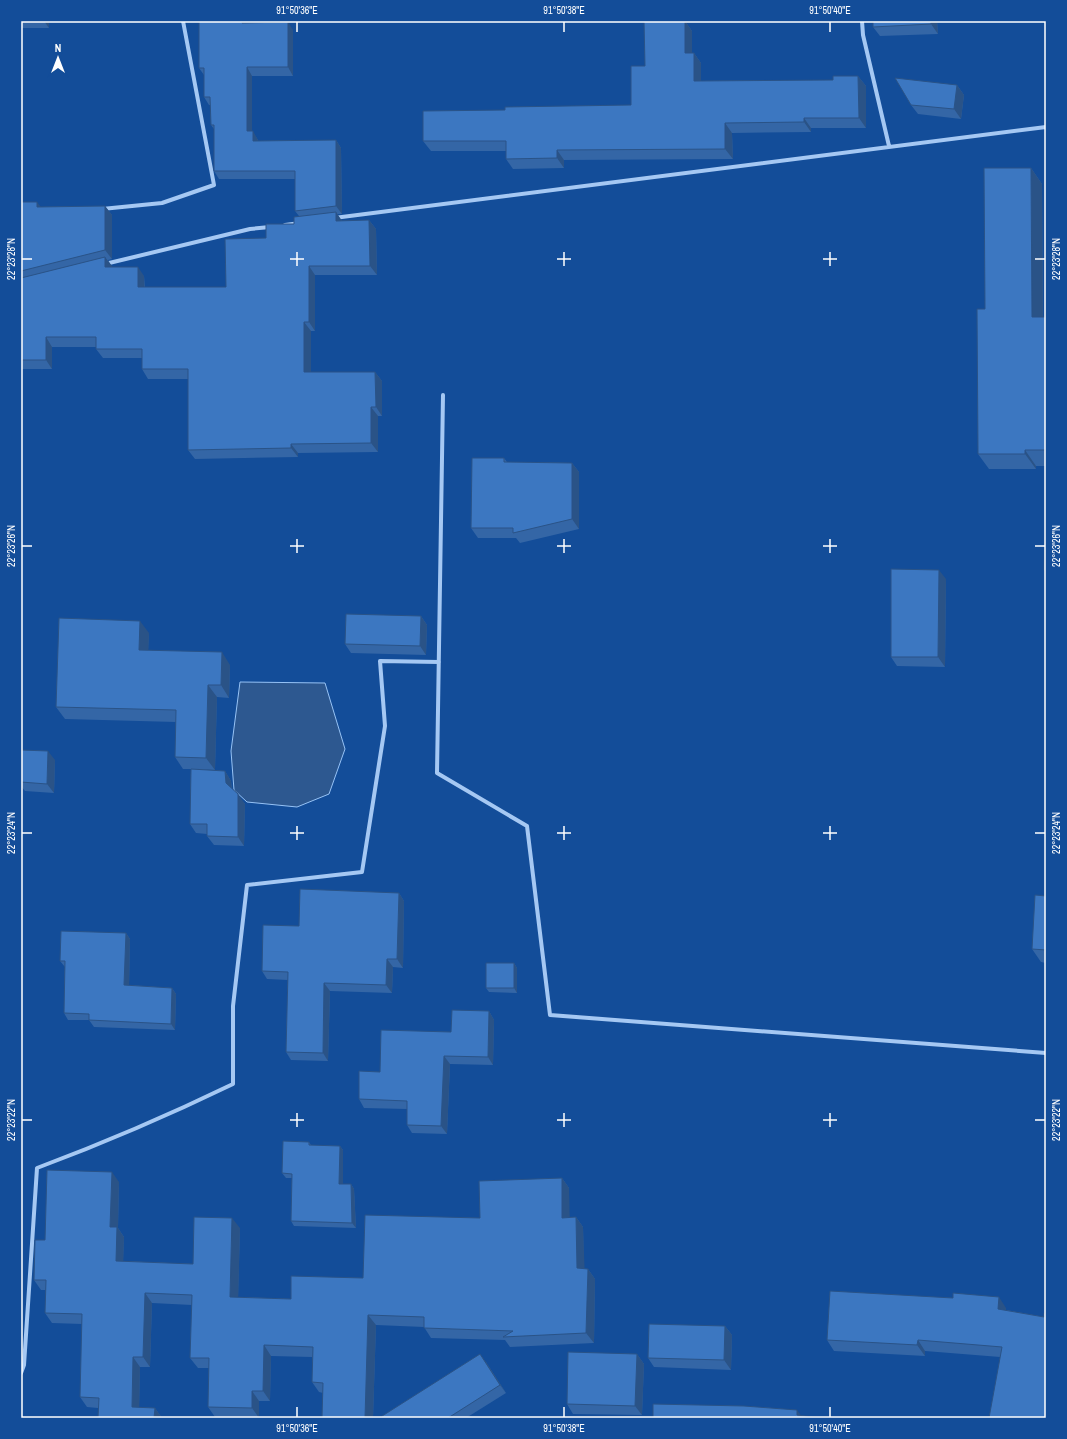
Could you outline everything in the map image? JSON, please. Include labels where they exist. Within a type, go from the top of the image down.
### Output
[{"type":"street","points":[[93,210],[162,203],[214,185],[183,21]]},
{"type":"street","points":[[862,21],[863,35],[889,146]]},
{"type":"street","points":[[329,219],[1046,126]]},
{"type":"street","points":[[282,225],[305,222]]},
{"type":"street","points":[[97,266],[250,229],[274,226]]},
{"type":"street","points":[[443,395],[437,773],[527,826],[550,1015],[1046,1053]]},
{"type":"street","points":[[21,1373],[24,1365],[37,1168],[102,1144],[174,1113],[233,1084],[233,1006],[247,884],[362,872],[385,726],[380,662],[439,662]]},
{"type":"water","points":[[240,682],[325,683],[345,749],[329,794],[297,807],[247,802],[234,790],[231,751]]},
{"type":"building","points":[[199,21],[242,21],[242,23],[288,22],[288,67],[247,67],[247,131],[253,131],[253,141],[336,140],[336,206],[295,211],[295,171],[214,171],[214,125],[211,125],[210,97],[204,97],[204,68],[199,68]]},
{"type":"building","points":[[644,21],[685,21],[685,53],[694,53],[694,81],[833,80],[833,76],[858,76],[859,118],[804,118],[804,122],[725,123],[725,149],[557,150],[557,158],[506,159],[506,141],[423,141],[423,111],[505,110],[505,107],[631,105],[631,66],[645,66]]},
{"type":"building","points":[[873,21],[931,21],[931,24],[873,27]]},
{"type":"building","points":[[895,78],[957,85],[954,109],[911,105]]},
{"type":"building","points":[[984,168],[1031,168],[1032,317],[1046,317],[1046,450],[1025,450],[1025,454],[978,454],[977,309],[985,309]]},
{"type":"building","points":[[21,202],[37,202],[37,207],[105,206],[105,250],[21,271]]},
{"type":"building","points":[[336,212],[336,221],[369,220],[370,266],[309,266],[309,322],[304,322],[304,372],[375,372],[376,407],[371,407],[371,443],[291,444],[291,448],[188,450],[188,369],[142,369],[142,349],[96,349],[96,337],[46,337],[46,360],[21,360],[21,278],[105,257],[105,267],[138,267],[138,287],[226,287],[225,239],[266,238],[266,224],[294,224],[294,217]]},
{"type":"building","points":[[472,458],[504,458],[504,462],[572,463],[572,519],[513,533],[513,528],[471,528]]},
{"type":"building","points":[[1046,537],[1046,571],[1044,570]]},
{"type":"building","points":[[891,569],[939,570],[938,657],[891,657]]},
{"type":"building","points":[[346,614],[421,616],[420,646],[345,644]]},
{"type":"building","points":[[59,618],[140,621],[139,650],[222,652],[221,685],[208,685],[206,758],[175,757],[176,710],[56,707]]},
{"type":"building","points":[[21,750],[48,751],[47,784],[21,782]]},
{"type":"building","points":[[191,769],[225,771],[226,783],[238,794],[238,837],[207,836],[207,824],[190,824]]},
{"type":"building","points":[[300,889],[399,893],[397,959],[387,959],[386,985],[324,983],[323,1053],[286,1052],[288,972],[262,971],[263,925],[299,926]]},
{"type":"building","points":[[1035,895],[1046,896],[1046,950],[1032,949]]},
{"type":"building","points":[[61,931],[126,933],[124,985],[172,988],[171,1024],[89,1020],[89,1014],[64,1013],[65,961],[60,961]]},
{"type":"building","points":[[486,963],[514,963],[514,988],[486,988]]},
{"type":"building","points":[[452,1010],[489,1011],[488,1057],[444,1056],[441,1126],[407,1125],[407,1101],[359,1099],[359,1071],[380,1072],[381,1030],[451,1032]]},
{"type":"building","points":[[283,1141],[309,1142],[309,1145],[340,1146],[339,1184],[351,1184],[352,1223],[291,1221],[292,1174],[282,1173]]},
{"type":"building","points":[[47,1170],[112,1172],[110,1227],[117,1227],[116,1261],[193,1264],[194,1217],[232,1218],[230,1297],[291,1299],[291,1276],[363,1278],[365,1215],[480,1218],[479,1181],[562,1178],[562,1218],[576,1217],[577,1268],[588,1269],[586,1333],[503,1337],[513,1331],[424,1328],[424,1317],[368,1315],[365,1418],[322,1418],[323,1383],[312,1382],[313,1347],[264,1345],[263,1391],[252,1391],[252,1408],[208,1407],[209,1358],[190,1358],[192,1295],[145,1293],[143,1357],[133,1357],[132,1407],[155,1408],[154,1418],[98,1418],[99,1398],[80,1397],[82,1314],[45,1313],[46,1280],[34,1280],[35,1240],[45,1240]]},
{"type":"building","points":[[830,1291],[953,1298],[953,1293],[999,1297],[998,1309],[1044,1317],[1044,1313],[1046,1314],[1046,1418],[989,1418],[1002,1347],[918,1340],[917,1345],[827,1340]]},
{"type":"building","points":[[649,1324],[725,1326],[724,1360],[648,1358]]},
{"type":"building","points":[[568,1352],[637,1354],[635,1406],[567,1404]]},
{"type":"building","points":[[480,1354],[500,1385],[448,1418],[379,1418]]},
{"type":"building","points":[[653,1404],[744,1406],[797,1410],[797,1415],[821,1418],[653,1418]]}]
